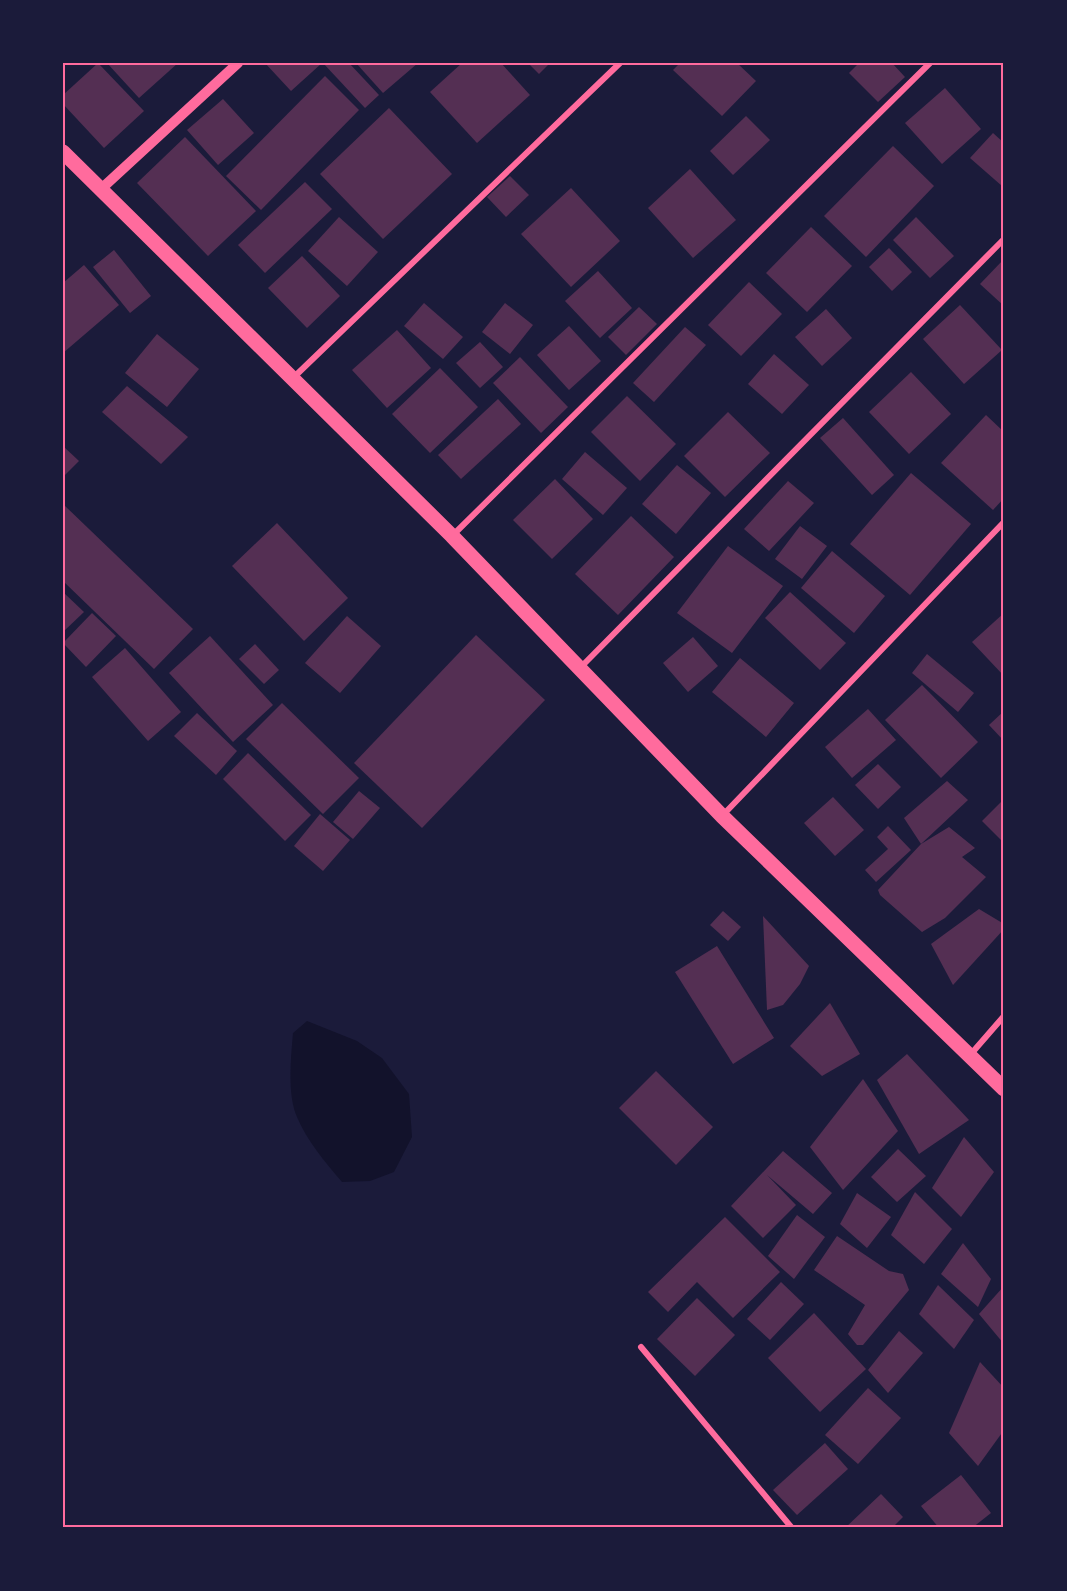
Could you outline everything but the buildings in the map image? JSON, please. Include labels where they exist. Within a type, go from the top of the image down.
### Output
[{"type":"main road","points":[[63,152],[452,536],[722,816],[1004,1089]]},
{"type":"street","points":[[100,190],[238,63]]},
{"type":"street","points":[[292,378],[620,63]]},
{"type":"street","points":[[452,536],[930,63]]},
{"type":"street","points":[[580,668],[1004,239]]},
{"type":"street","points":[[722,816],[1004,522]]},
{"type":"street","points":[[970,1056],[1004,1016]]},
{"type":"street","points":[[641,1347],[792,1528]]},
{"type":"shaded area","points":[[307,1021],[357,1041],[382,1058],[409,1094],[412,1137],[394,1172],[370,1181],[342,1182],[306,1134],[294,1108],[290,1075],[293,1033]]}]
